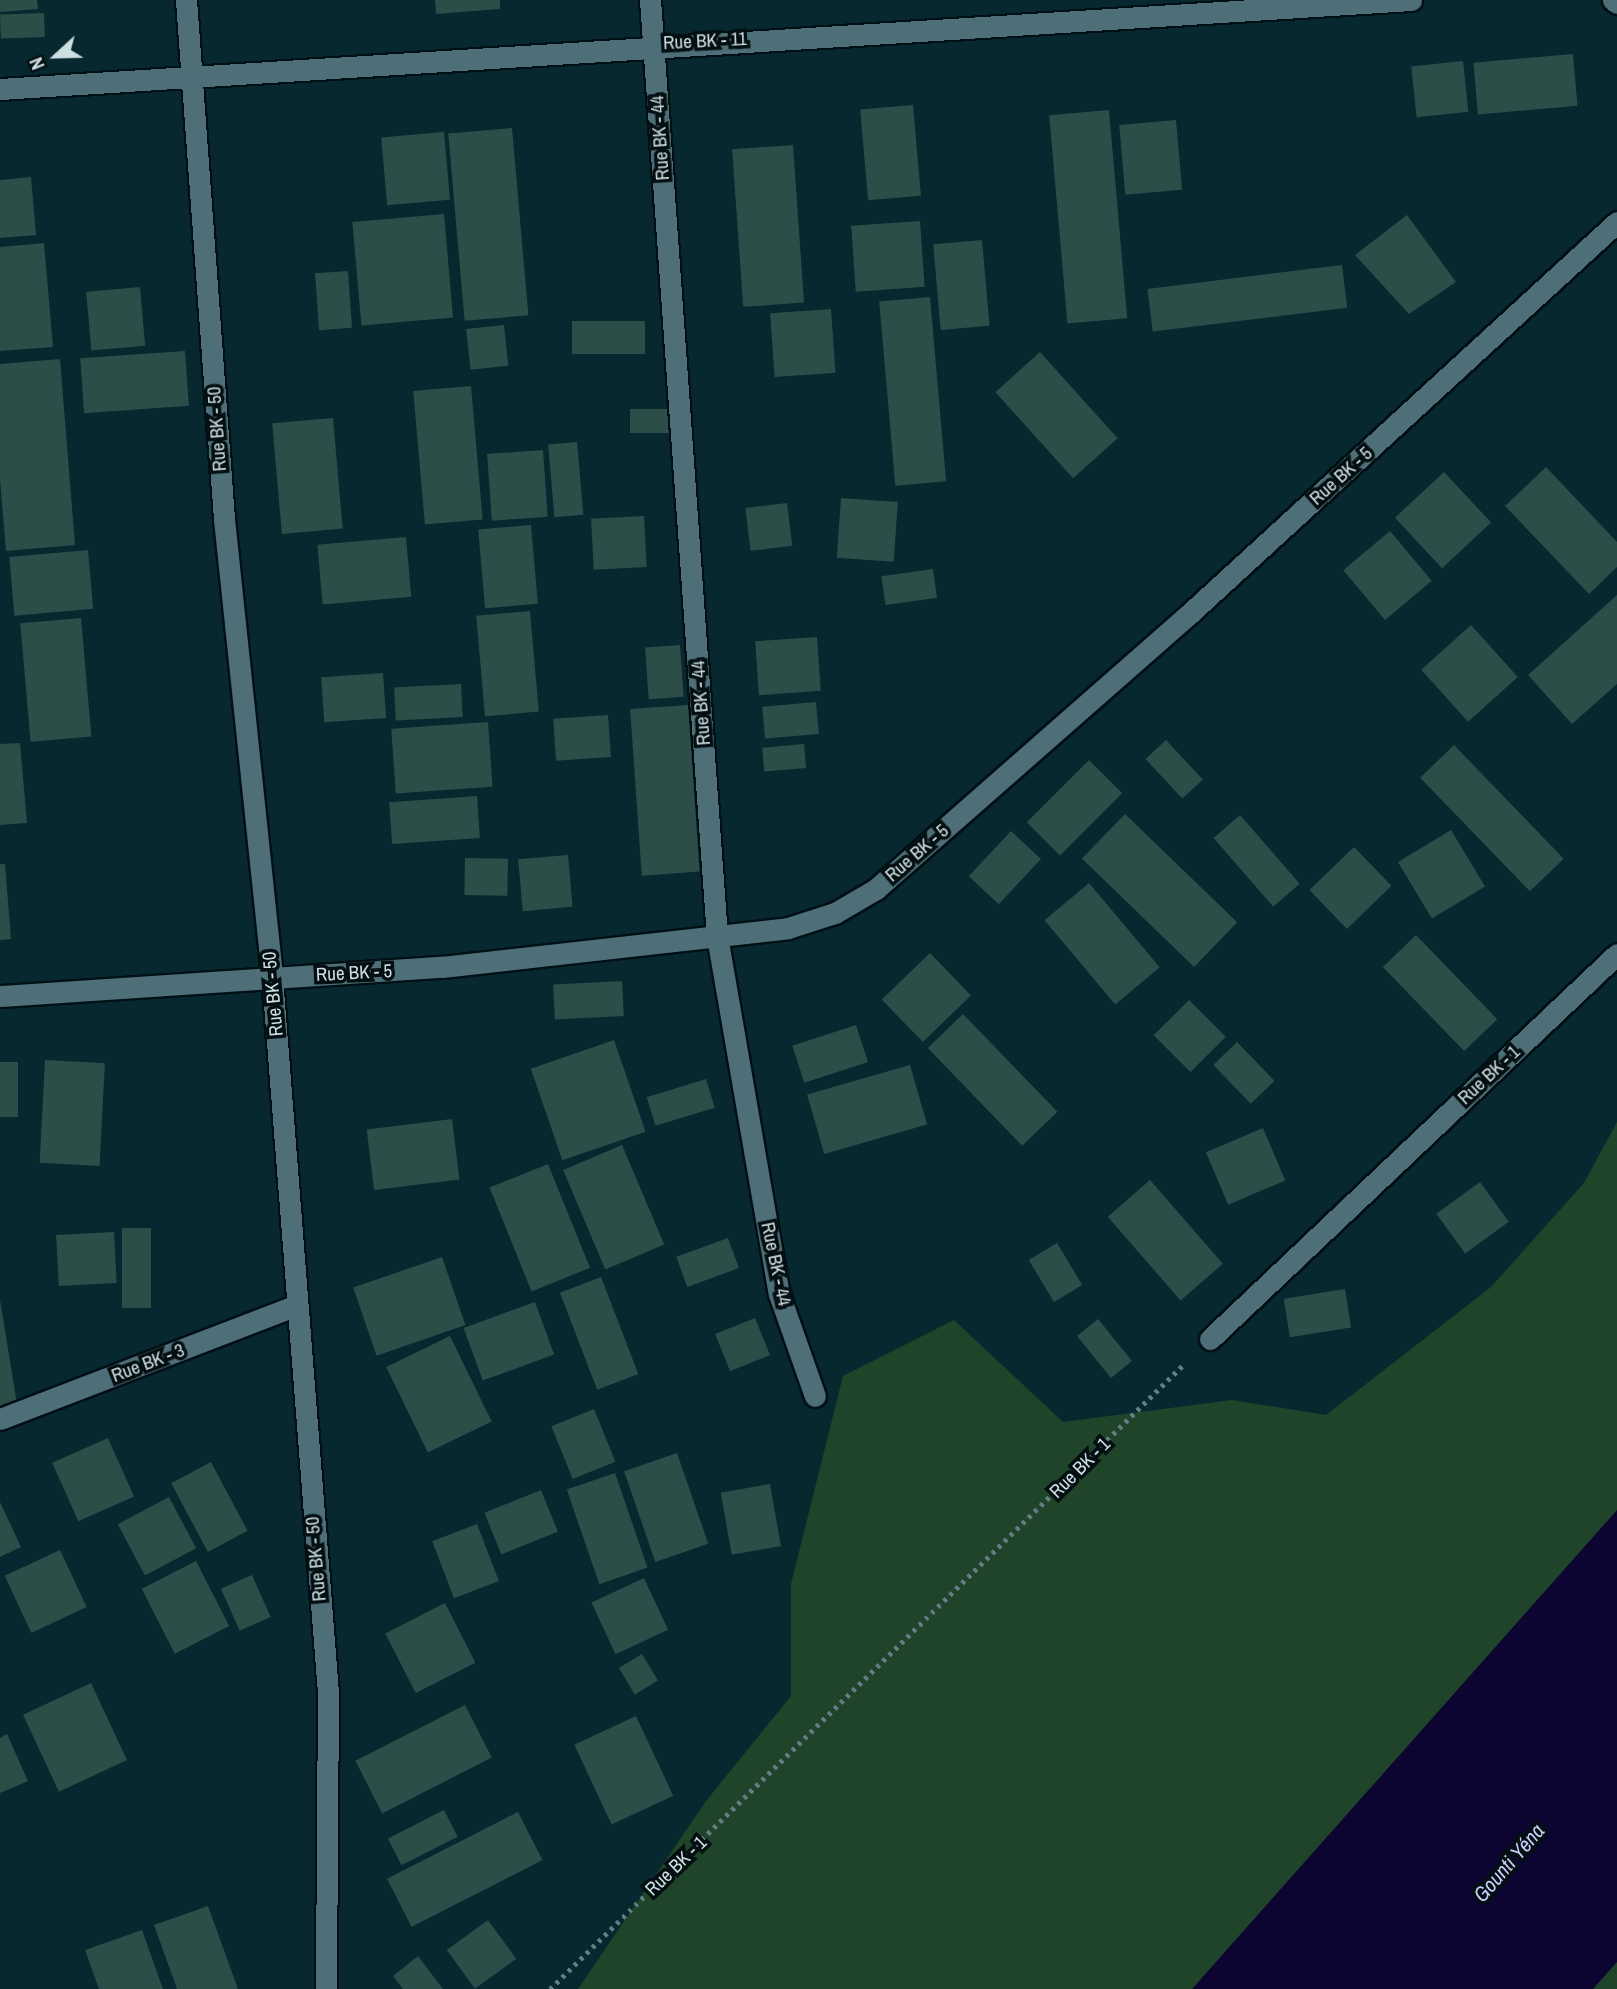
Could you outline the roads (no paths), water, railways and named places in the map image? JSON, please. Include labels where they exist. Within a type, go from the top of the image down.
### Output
[{"type":"street","name":"Rue BK - 50","points":[[186,0],[224,519],[272,978],[295,1306],[328,1692],[326,1989]]},
{"type":"street","name":"Rue BK - 44","points":[[650,0],[717,936],[779,1294],[815,1396]]},
{"type":"street","name":"Rue BK - 11","points":[[0,89],[653,44],[1099,8],[1411,0]]},
{"type":"street","name":"Rue BK - 5","points":[[0,996],[442,967],[788,928],[835,913],[876,889],[1187,617],[1617,222]]},
{"type":"street","name":"Rue BK - 1","points":[[1210,1339],[1617,954]]},
{"type":"street","name":"Rue BK - 3","points":[[0,1419],[295,1306]]},
{"type":"water","name":"Gounti Yéna","points":[[1617,1510],[1617,1962],[1593,1989],[1192,1989]]}]
